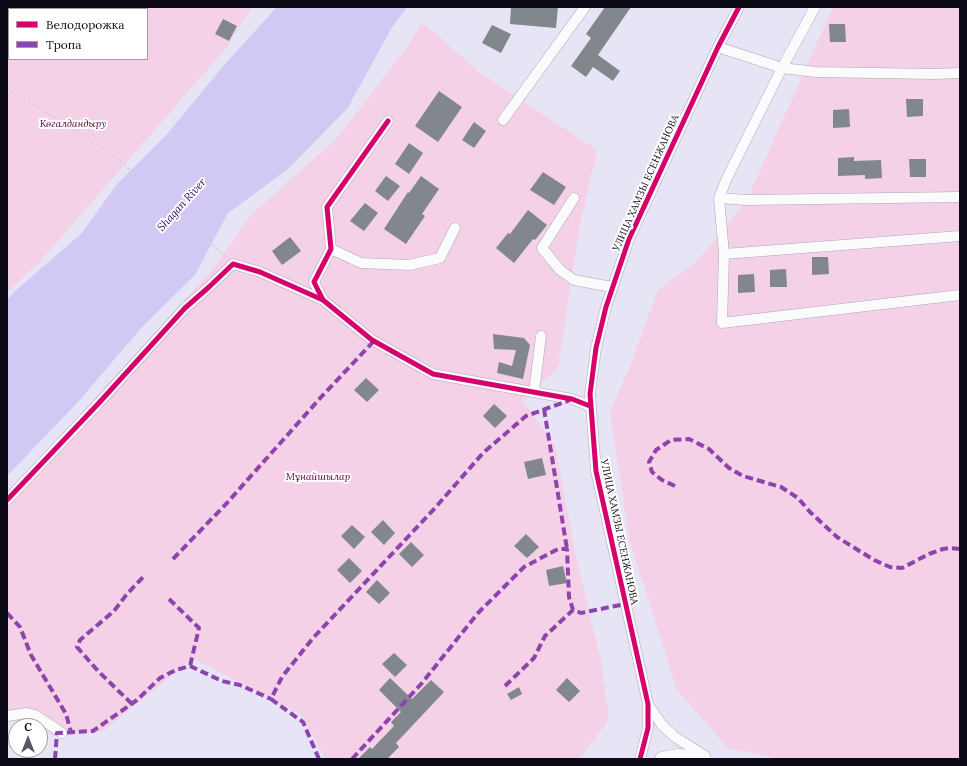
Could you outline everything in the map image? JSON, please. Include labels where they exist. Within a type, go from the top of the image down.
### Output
[{"type":"highway","points":[[662,759],[678,756],[703,759]]},
{"type":"street","points":[[503,120],[585,7]]},
{"type":"street","name":"УЛИЦА ХАМЗЫ ЕСЕНЖАНОВА","points":[[648,704],[596,471],[590,394],[596,348],[612,287],[629,239],[718,47],[739,7]]},
{"type":"street","points":[[815,7],[782,68],[726,180],[719,198],[724,254],[722,322],[960,295]]},
{"type":"street","points":[[718,47],[782,68],[816,72],[927,74],[960,73]]},
{"type":"street","points":[[323,300],[314,282],[331,249],[326,207],[388,121]]},
{"type":"street","points":[[719,198],[747,200],[960,197]]},
{"type":"street","points":[[574,198],[542,248],[560,270],[574,280],[612,287]]},
{"type":"street","points":[[331,249],[361,263],[409,265],[440,258],[456,228]]},
{"type":"street","points":[[724,254],[960,236]]},
{"type":"street","points":[[7,500],[98,404],[185,308],[233,264],[260,272],[323,300],[372,340],[433,374],[572,399],[590,406]]},
{"type":"street","points":[[534,392],[541,336]]},
{"type":"street","points":[[640,759],[648,728],[648,704]]},
{"type":"street","points":[[648,704],[662,725],[675,736],[709,759]]},
{"type":"street","points":[[7,716],[27,713],[35,715],[62,733]]},
{"type":"path","points":[[7,88],[111,153],[233,264]]},
{"type":"green space","name":"Көгалдандыру","points":[[7,7],[252,7],[226,48],[43,258],[7,293]]},
{"type":"green space","points":[[833,7],[960,7],[960,759],[780,759],[728,748],[677,690],[629,538],[610,411],[629,369],[658,290],[699,259],[747,200]]},
{"type":"green space","name":"Мұнайшылар","points":[[422,22],[479,72],[597,150],[579,229],[558,368],[522,400],[555,445],[576,557],[601,661],[609,719],[580,759],[325,759],[302,715],[193,658],[102,732],[53,736],[48,731],[48,718],[8,718],[7,721],[7,491],[52,445],[214,268],[250,216],[338,137],[408,46]]},
{"type":"water","name":"Shagan River","points":[[277,7],[407,7],[391,29],[347,109],[287,170],[228,213],[195,275],[142,327],[78,402],[7,476],[7,300],[15,291],[82,233],[117,184],[168,133],[224,65]]},
{"type":"building","points":[[511,7],[558,7],[556,28],[510,24]]},
{"type":"building","points":[[605,7],[631,7],[598,55],[620,71],[613,81],[593,67],[586,77],[571,66],[591,38],[586,34]]},
{"type":"building","points":[[223,19],[237,26],[229,41],[215,34]]},
{"type":"building","points":[[829,24],[845,24],[846,42],[830,42]]},
{"type":"building","points":[[492,25],[511,34],[501,53],[482,43]]},
{"type":"building","points":[[439,91],[462,107],[438,142],[415,126]]},
{"type":"building","points":[[906,99],[923,99],[923,116],[907,117]]},
{"type":"building","points":[[849,109],[850,127],[833,128],[833,110]]},
{"type":"building","points":[[474,122],[486,131],[474,148],[462,140]]},
{"type":"building","points":[[409,143],[423,153],[409,174],[395,164]]},
{"type":"building","points":[[854,157],[854,161],[881,160],[882,178],[865,179],[865,175],[838,176],[838,158]]},
{"type":"building","points":[[909,159],[926,159],[926,177],[910,177]]},
{"type":"building","points":[[543,172],[566,187],[554,205],[530,190]]},
{"type":"building","points":[[386,176],[400,186],[388,201],[375,191]]},
{"type":"building","points":[[421,176],[439,189],[422,214],[425,216],[406,244],[384,229],[408,192],[409,193]]},
{"type":"building","points":[[365,203],[378,213],[364,231],[350,221]]},
{"type":"building","points":[[528,210],[547,225],[535,240],[533,239],[514,263],[496,248],[508,233],[510,234]]},
{"type":"building","points":[[290,237],[301,251],[282,265],[272,251]]},
{"type":"building","points":[[812,257],[828,257],[829,274],[812,275]]},
{"type":"building","points":[[786,269],[787,287],[770,287],[770,270]]},
{"type":"building","points":[[754,274],[755,292],[738,293],[738,275]]},
{"type":"building","points":[[493,334],[524,338],[530,345],[523,379],[497,373],[499,362],[512,366],[516,350],[494,349]]},
{"type":"building","points":[[366,378],[379,390],[367,402],[354,390]]},
{"type":"building","points":[[494,404],[507,416],[495,428],[483,416]]},
{"type":"building","points":[[542,458],[546,475],[528,479],[524,462]]},
{"type":"building","points":[[383,520],[395,533],[384,545],[371,532]]},
{"type":"building","points":[[352,525],[365,537],[354,549],[341,536]]},
{"type":"building","points":[[526,534],[539,547],[527,558],[514,546]]},
{"type":"building","points":[[411,542],[424,555],[412,567],[399,554]]},
{"type":"building","points":[[349,558],[362,571],[350,583],[337,570]]},
{"type":"building","points":[[563,566],[567,583],[549,586],[546,570]]},
{"type":"building","points":[[377,580],[390,593],[379,604],[366,592]]},
{"type":"building","points":[[394,653],[407,665],[395,677],[382,664]]},
{"type":"building","points":[[390,678],[412,699],[431,680],[444,692],[396,743],[399,747],[387,759],[358,759],[370,747],[372,749],[394,726],[391,722],[401,712],[379,690]]},
{"type":"building","points":[[567,678],[580,691],[569,702],[556,690]]},
{"type":"building","points":[[519,687],[522,694],[511,700],[507,694]]},
{"type":"marked path","points":[[173,559],[226,504],[323,395],[374,341]]},
{"type":"marked path","points":[[319,759],[303,722],[271,699],[282,677],[313,638],[435,508],[483,453],[526,416],[570,400]]},
{"type":"marked path","points":[[544,409],[567,549]]},
{"type":"marked path","points":[[675,486],[662,480],[652,472],[649,462],[656,450],[671,440],[689,439],[709,449],[729,468],[743,476],[781,487],[798,498],[810,512],[837,537],[874,560],[890,567],[902,568],[929,554],[943,549],[960,549]]},
{"type":"marked path","points":[[352,759],[422,683],[478,613],[524,567],[558,549],[567,549],[569,597],[573,610],[581,613],[625,604]]},
{"type":"marked path","points":[[132,704],[98,671],[77,647],[80,640],[114,611],[127,594],[145,575]]},
{"type":"marked path","points":[[169,599],[199,628],[190,666]]},
{"type":"marked path","points":[[505,686],[534,658],[545,636],[573,610]]},
{"type":"marked path","points":[[7,613],[20,627],[31,655],[66,714],[71,732]]},
{"type":"marked path","points":[[55,759],[57,733],[93,731],[137,700],[160,678],[176,670],[190,666],[222,681],[240,685],[271,699]]},
{"type":"cycle path","points":[[640,759],[648,728],[648,704],[596,471],[590,394],[596,348],[606,307],[629,239],[718,47],[739,7]]},
{"type":"cycle path","points":[[388,121],[327,207],[331,249],[314,282],[323,300],[372,340],[433,374],[572,399],[590,406]]},
{"type":"cycle path","points":[[7,500],[98,404],[185,308],[233,264],[260,272],[323,300]]}]
